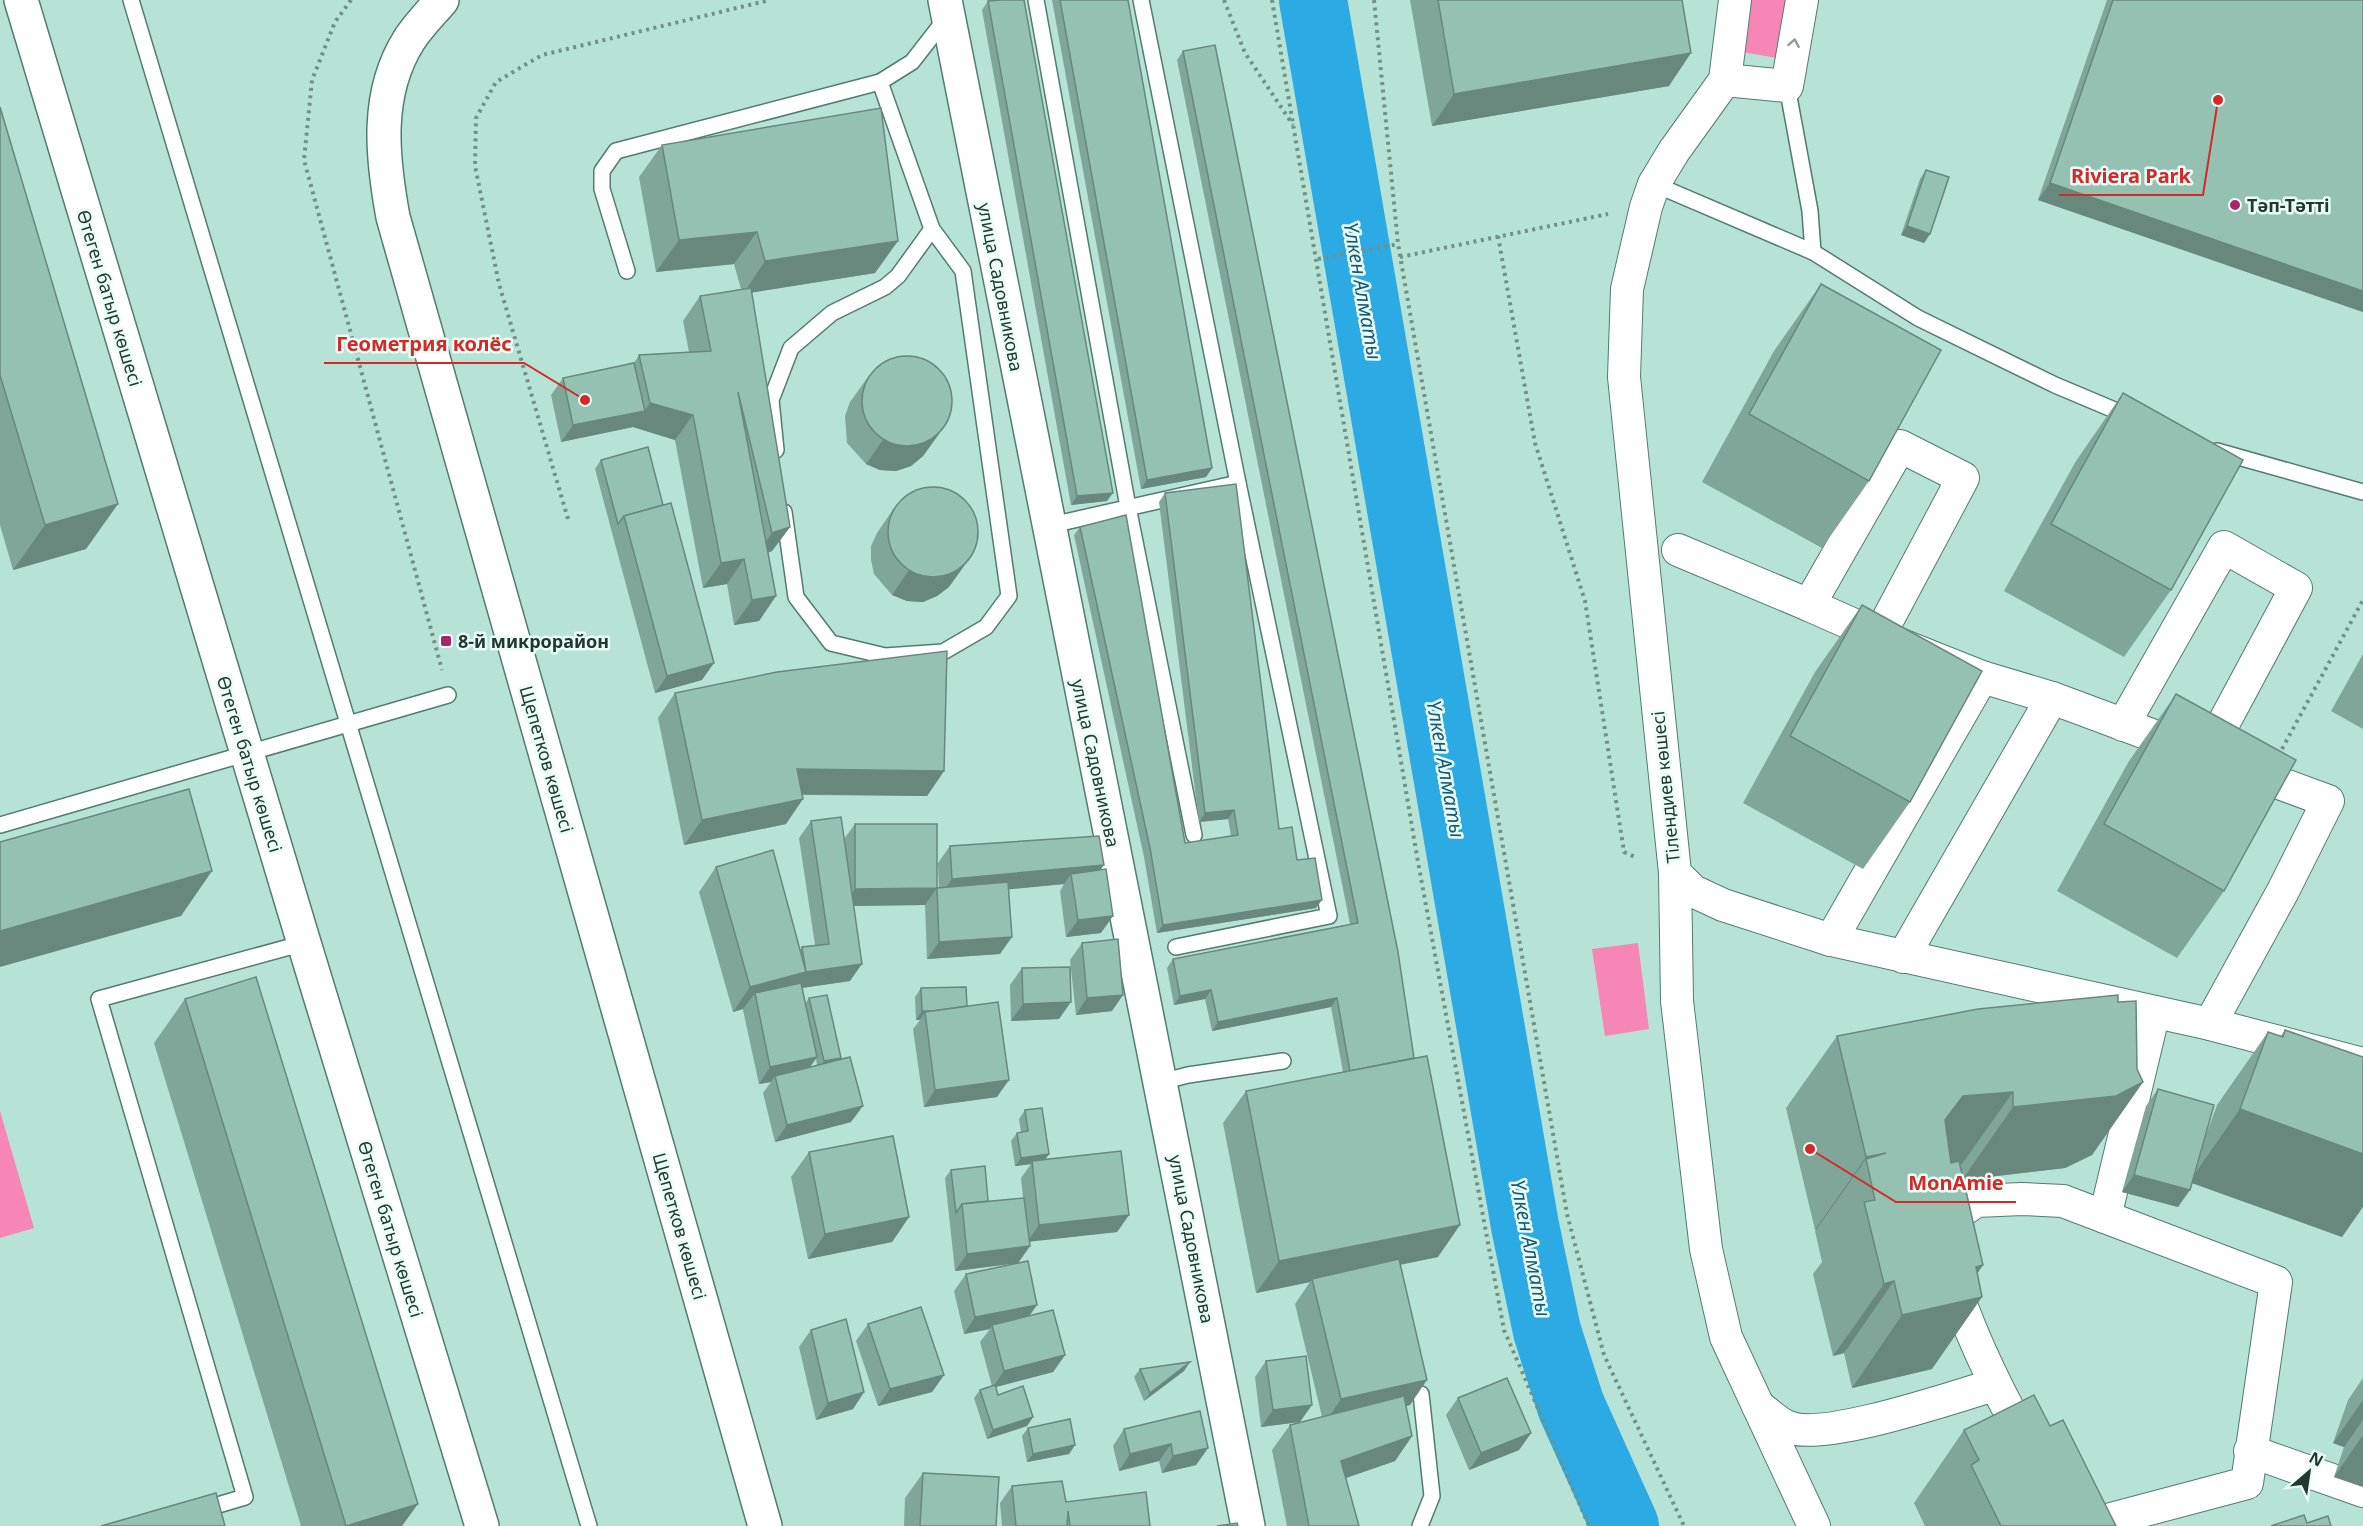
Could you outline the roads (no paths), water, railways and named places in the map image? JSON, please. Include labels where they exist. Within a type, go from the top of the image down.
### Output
[{"type":"street","name":"Өтеген батыр көшесі","points":[[21,0],[482,1526]]},
{"type":"street","name":"Щепетков көшесі","points":[[442,0],[409,40],[390,83],[383,126],[384,171],[393,217],[765,1526]]},
{"type":"street","name":"Тілендиев көшесі","points":[[1736,0],[1725,80],[1674,151],[1650,196],[1627,289],[1624,377],[1675,873],[1693,891],[1723,905],[1831,940],[2210,1024],[2363,1064]]},
{"type":"street","points":[[1725,80],[1787,86],[1802,0]]},
{"type":"street","name":"улица Садовникова","points":[[946,8],[1047,526],[1161,1082],[1248,1526]]},
{"type":"street","points":[[1809,605],[1900,446],[1963,478],[1879,636]]},
{"type":"street","points":[[2123,724],[2224,547],[2296,588],[2206,756]]},
{"type":"street","points":[[1678,550],[1879,636],[1982,677],[2052,698],[2328,801],[2283,891],[2210,1024]]},
{"type":"street","points":[[1831,940],[1982,677]]},
{"type":"street","points":[[1903,957],[2052,698]]},
{"type":"street","points":[[1675,873],[1677,1002],[1706,1249],[1726,1337],[1814,1526]]},
{"type":"street","points":[[2105,1216],[2154,1012]]},
{"type":"street","points":[[2045,1476],[1994,1385],[1950,1276],[1941,1242],[1953,1217],[1976,1201],[2022,1199],[2063,1201],[2276,1282],[2247,1483],[2074,1519]]},
{"type":"street","points":[[1758,1406],[1788,1428],[1827,1430],[1888,1416],[1994,1385]]},
{"type":"street","points":[[2250,1451],[2363,1491]]},
{"type":"lane","points":[[131,0],[589,1526]]},
{"type":"lane","points":[[1036,0],[1128,507],[1194,835]]},
{"type":"lane","points":[[1141,0],[1238,483],[1329,916],[1176,947]]},
{"type":"lane","points":[[627,271],[602,189],[602,171],[616,151],[880,82],[912,62],[946,8]]},
{"type":"lane","points":[[781,492],[796,597],[831,643],[885,656],[943,652],[986,627],[1009,596],[963,271],[932,229],[880,82]]},
{"type":"lane","points":[[1787,86],[1810,211],[1813,252]]},
{"type":"lane","points":[[1650,196],[1813,252],[1918,318],[2055,385],[2141,422]]},
{"type":"lane","points":[[779,469],[771,400],[791,348],[832,313],[885,287],[898,276],[932,229]]},
{"type":"lane","points":[[2206,448],[2363,492]]},
{"type":"lane","points":[[1047,526],[1238,483]]},
{"type":"lane","points":[[0,825],[448,695]]},
{"type":"lane","points":[[189,1513],[245,1497],[99,999],[304,943]]},
{"type":"lane","points":[[1161,1082],[1188,1075],[1283,1061]]},
{"type":"lane","points":[[1420,1526],[1432,1496],[1421,1394]]},
{"type":"waterway","name":"Үлкен Алматы","points":[[1313,0],[1525,1226],[1547,1331],[1571,1406],[1625,1526]]},
{"type":"place","name":"Riviera Park","points":[[2218,100]]},
{"type":"place","name":"Тәп-Тәтті","points":[[2235,205]]},
{"type":"place","name":"Геометрия колёс","points":[[585,400]]},
{"type":"place","name":"8-й микрорайон","points":[[446,641]]},
{"type":"place","name":"MonAmie","points":[[1810,1149]]}]
